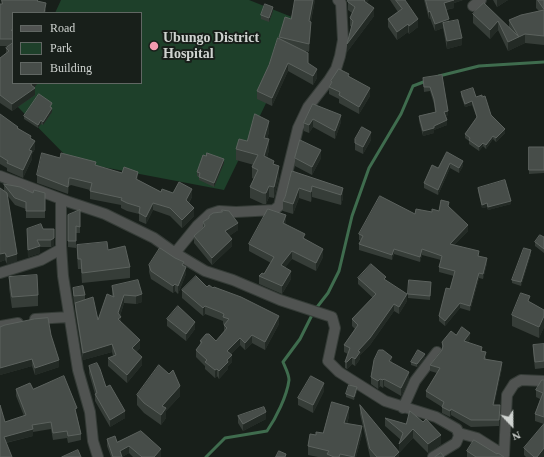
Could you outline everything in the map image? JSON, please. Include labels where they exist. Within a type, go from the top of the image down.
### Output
[{"type":"street","points":[[175,253],[197,226],[210,214],[219,211],[236,212],[274,210],[278,206],[298,128],[308,107],[336,69],[340,56],[343,40],[343,27],[341,3],[338,0]]},
{"type":"street","points":[[0,176],[105,214],[154,238],[205,271],[233,280],[280,300],[332,317],[335,328],[328,361],[339,372],[385,401],[402,408],[436,417],[457,430],[459,433],[477,438],[504,456]]},
{"type":"street","points":[[61,199],[61,249],[63,276],[78,370],[90,412],[93,441],[98,457]]},
{"type":"street","points":[[0,273],[41,260],[61,249]]},
{"type":"street","points":[[0,326],[33,319],[69,317]]},
{"type":"street","points":[[402,408],[415,381],[437,352]]},
{"type":"street","points":[[504,456],[507,395],[514,384],[521,380],[544,381]]},
{"type":"street","points":[[433,457],[456,443],[459,433]]},
{"type":"green space","points":[[61,0],[249,0],[302,21],[285,64],[224,190],[71,161],[15,104],[24,84],[142,84],[142,12],[55,12]]},
{"type":"building","points":[[2,0],[38,0],[37,1],[46,3],[44,12],[12,12],[12,39],[0,39],[0,4],[2,4]]},
{"type":"building","points":[[295,0],[313,0],[309,21],[311,22],[309,44],[279,37],[285,17],[291,19]]},
{"type":"building","points":[[348,0],[365,0],[364,1],[374,8],[347,44],[353,21],[350,18],[355,7],[348,2]]},
{"type":"building","points":[[396,0],[405,0],[418,19],[409,26],[408,24],[397,32],[388,19],[402,9]]},
{"type":"building","points":[[426,0],[454,0],[444,3],[449,19],[435,24],[430,11],[429,12]]},
{"type":"building","points":[[538,0],[544,0],[544,9]]},
{"type":"building","points":[[484,3],[519,37],[508,42],[498,21],[490,30],[473,14]]},
{"type":"building","points":[[265,4],[273,7],[269,18],[261,15]]},
{"type":"building","points":[[544,10],[544,36],[525,34],[519,37],[509,20],[521,15]]},
{"type":"building","points":[[458,20],[462,38],[447,41],[443,23]]},
{"type":"building","points":[[278,38],[308,53],[308,63],[317,69],[313,76],[288,63],[272,98],[257,91],[269,65]]},
{"type":"building","points":[[12,44],[12,84],[32,84],[35,88],[12,104],[0,95],[0,58],[9,51],[6,48]]},
{"type":"building","points":[[339,69],[349,74],[348,76],[370,88],[359,107],[339,95],[340,92],[329,87]]},
{"type":"building","points":[[442,75],[448,111],[444,112],[447,120],[434,126],[434,128],[423,131],[419,116],[436,112],[430,87],[424,87],[423,78]]},
{"type":"building","points":[[473,88],[476,97],[482,95],[482,97],[485,96],[491,115],[505,129],[496,138],[493,136],[486,145],[483,143],[479,147],[469,140],[470,138],[465,134],[477,117],[472,101],[465,104],[461,92]]},
{"type":"building","points":[[39,94],[52,103],[50,107],[52,108],[43,122],[41,120],[38,125],[24,116]]},
{"type":"building","points":[[313,104],[341,115],[335,131],[313,119],[309,125],[304,123]]},
{"type":"building","points":[[0,114],[18,127],[17,128],[31,136],[30,138],[35,141],[29,150],[32,151],[23,170],[7,163],[8,161],[0,156]]},
{"type":"building","points":[[255,114],[269,121],[264,138],[269,139],[264,156],[274,161],[273,164],[279,166],[274,187],[269,186],[266,193],[250,187],[258,170],[252,167],[258,155],[236,149],[239,139],[247,141]]},
{"type":"building","points":[[362,127],[371,132],[363,147],[355,143],[355,139]]},
{"type":"building","points":[[300,140],[321,150],[312,167],[295,158]]},
{"type":"building","points":[[529,147],[544,147],[544,170],[529,170]]},
{"type":"building","points":[[447,152],[463,161],[459,168],[450,163],[438,190],[424,183],[432,165],[438,168]]},
{"type":"building","points":[[42,153],[60,158],[61,153],[96,162],[95,165],[122,173],[124,167],[138,172],[136,179],[161,192],[162,189],[173,193],[179,182],[192,189],[186,200],[194,208],[182,220],[170,208],[153,203],[146,217],[139,213],[140,207],[121,200],[122,198],[90,191],[92,183],[69,178],[68,187],[37,175]]},
{"type":"building","points":[[207,153],[224,159],[214,183],[199,177],[200,173],[197,172],[203,155],[206,156]]},
{"type":"building","points":[[292,171],[343,188],[341,195],[312,186],[311,192],[299,188],[293,204],[283,201]]},
{"type":"building","points":[[505,180],[511,201],[488,207],[487,203],[482,205],[478,188]]},
{"type":"building","points":[[4,184],[20,187],[33,193],[34,190],[45,193],[45,211],[26,211],[26,202],[15,198]]},
{"type":"building","points":[[0,188],[7,193],[17,254],[7,257],[5,253],[0,254]]},
{"type":"building","points":[[380,196],[415,214],[416,209],[432,212],[432,209],[439,211],[441,200],[449,202],[448,206],[468,225],[450,244],[479,251],[478,256],[487,258],[483,274],[479,273],[470,306],[460,303],[445,321],[439,316],[446,288],[450,289],[455,271],[439,267],[442,256],[422,249],[420,257],[394,249],[392,255],[359,244],[363,236],[359,234]]},
{"type":"building","points":[[268,209],[286,215],[283,223],[305,234],[303,238],[323,249],[316,263],[292,251],[281,265],[291,271],[282,286],[259,276],[262,273],[264,274],[274,257],[249,244]]},
{"type":"building","points":[[80,210],[80,227],[76,226],[76,241],[68,241],[68,215]]},
{"type":"building","points":[[222,210],[229,211],[238,223],[225,231],[232,239],[212,258],[194,236],[205,226],[203,222],[209,218],[209,216],[213,213],[222,212]]},
{"type":"building","points":[[41,224],[43,229],[54,229],[54,238],[51,240],[37,240],[40,246],[28,250],[27,229]]},
{"type":"building","points":[[540,235],[544,237],[544,249],[535,242]]},
{"type":"building","points":[[107,242],[108,250],[125,246],[130,267],[82,273],[81,259],[78,259],[77,245]]},
{"type":"building","points":[[160,248],[184,262],[182,265],[186,267],[178,286],[175,284],[173,286],[151,271],[149,265]]},
{"type":"building","points":[[524,248],[531,250],[521,282],[512,280]]},
{"type":"building","points":[[371,264],[386,277],[384,279],[407,294],[399,307],[394,304],[370,338],[358,351],[360,352],[355,359],[352,357],[345,362],[350,348],[344,345],[358,325],[352,319],[376,294],[358,278]]},
{"type":"building","points":[[37,275],[38,295],[12,297],[9,277]]},
{"type":"building","points":[[196,276],[207,287],[209,285],[213,288],[214,287],[241,297],[279,316],[265,342],[252,335],[245,343],[240,338],[227,351],[232,355],[227,360],[228,362],[219,371],[217,369],[215,370],[205,362],[207,360],[196,350],[202,342],[200,341],[206,334],[209,334],[216,341],[227,328],[224,325],[229,319],[223,317],[224,314],[220,312],[205,306],[203,308],[182,290]]},
{"type":"building","points":[[138,280],[142,294],[136,296],[124,295],[118,313],[121,317],[118,319],[140,340],[132,348],[142,357],[127,375],[108,358],[116,355],[112,344],[83,353],[75,303],[93,297],[98,320],[107,294],[114,297],[112,286]]},
{"type":"building","points":[[409,280],[431,282],[430,296],[408,294]]},
{"type":"building","points":[[83,286],[85,295],[74,296],[73,288]]},
{"type":"building","points":[[521,293],[530,296],[528,301],[544,310],[544,316],[539,327],[512,315]]},
{"type":"building","points":[[178,306],[195,322],[186,334],[167,319]]},
{"type":"building","points":[[48,318],[51,335],[59,360],[35,368],[32,359],[0,368],[0,327],[34,319]]},
{"type":"building","points":[[462,327],[470,333],[464,341],[482,347],[481,351],[486,352],[484,359],[502,362],[493,405],[500,405],[499,420],[471,420],[451,409],[450,411],[442,407],[444,402],[426,391],[440,368],[430,365],[442,350],[442,342],[451,331],[456,335]]},
{"type":"building","points":[[544,344],[544,361],[535,362],[533,345]]},
{"type":"building","points":[[379,350],[383,350],[392,357],[389,361],[409,372],[401,388],[384,379],[380,379],[378,381],[371,377],[374,360]]},
{"type":"building","points":[[418,350],[425,354],[417,364],[411,362]]},
{"type":"building","points":[[97,363],[106,387],[110,385],[125,411],[110,420],[95,394],[97,393],[89,366]]},
{"type":"building","points":[[159,365],[169,374],[173,370],[180,386],[162,406],[166,408],[161,415],[144,403],[137,395]]},
{"type":"building","points":[[64,376],[77,408],[75,409],[81,434],[68,436],[67,431],[53,433],[51,422],[32,425],[33,429],[4,437],[12,457],[0,457],[0,405],[5,422],[26,415],[16,389],[30,383],[33,389]]},
{"type":"building","points":[[311,376],[324,383],[313,405],[298,398]]},
{"type":"building","points":[[542,380],[544,380],[544,417],[535,414],[543,393],[536,390]]},
{"type":"building","points":[[349,385],[357,387],[354,397],[346,394]]},
{"type":"building","points":[[332,402],[349,407],[344,423],[362,426],[354,457],[340,454],[339,457],[334,457],[327,454],[329,451],[308,446],[310,434],[316,435],[316,432],[323,433]]},
{"type":"building","points":[[360,405],[399,452],[394,457],[377,457],[370,449]]},
{"type":"building","points":[[264,407],[266,412],[243,424],[238,416]]},
{"type":"building","points":[[410,411],[423,422],[426,419],[441,435],[428,444],[413,429],[399,444],[403,433],[385,418],[406,424]]},
{"type":"building","points":[[544,424],[544,448],[537,457],[534,457],[524,448]]},
{"type":"building","points":[[141,431],[161,449],[154,457],[142,457],[129,446],[120,451],[122,457],[113,457],[107,439],[115,436],[117,442]]},
{"type":"building","points":[[474,440],[504,457],[476,457],[467,451]]},
{"type":"building","points":[[78,450],[81,457],[62,457]]},
{"type":"building","points":[[279,451],[286,454],[285,457],[276,457]]},
{"type":"building","points":[[441,453],[444,457],[435,457]]},
{"type":"waterway","points":[[439,76],[479,66],[544,62]]},
{"type":"waterway","points":[[206,457],[225,438],[267,431],[274,420],[284,400],[289,380],[288,373],[283,362],[300,339],[314,311],[328,293],[339,271],[352,216],[369,168],[401,114],[413,86],[426,81]]},
{"type":"place","name":"Ubungo District Hospital","points":[[154,46]]}]
